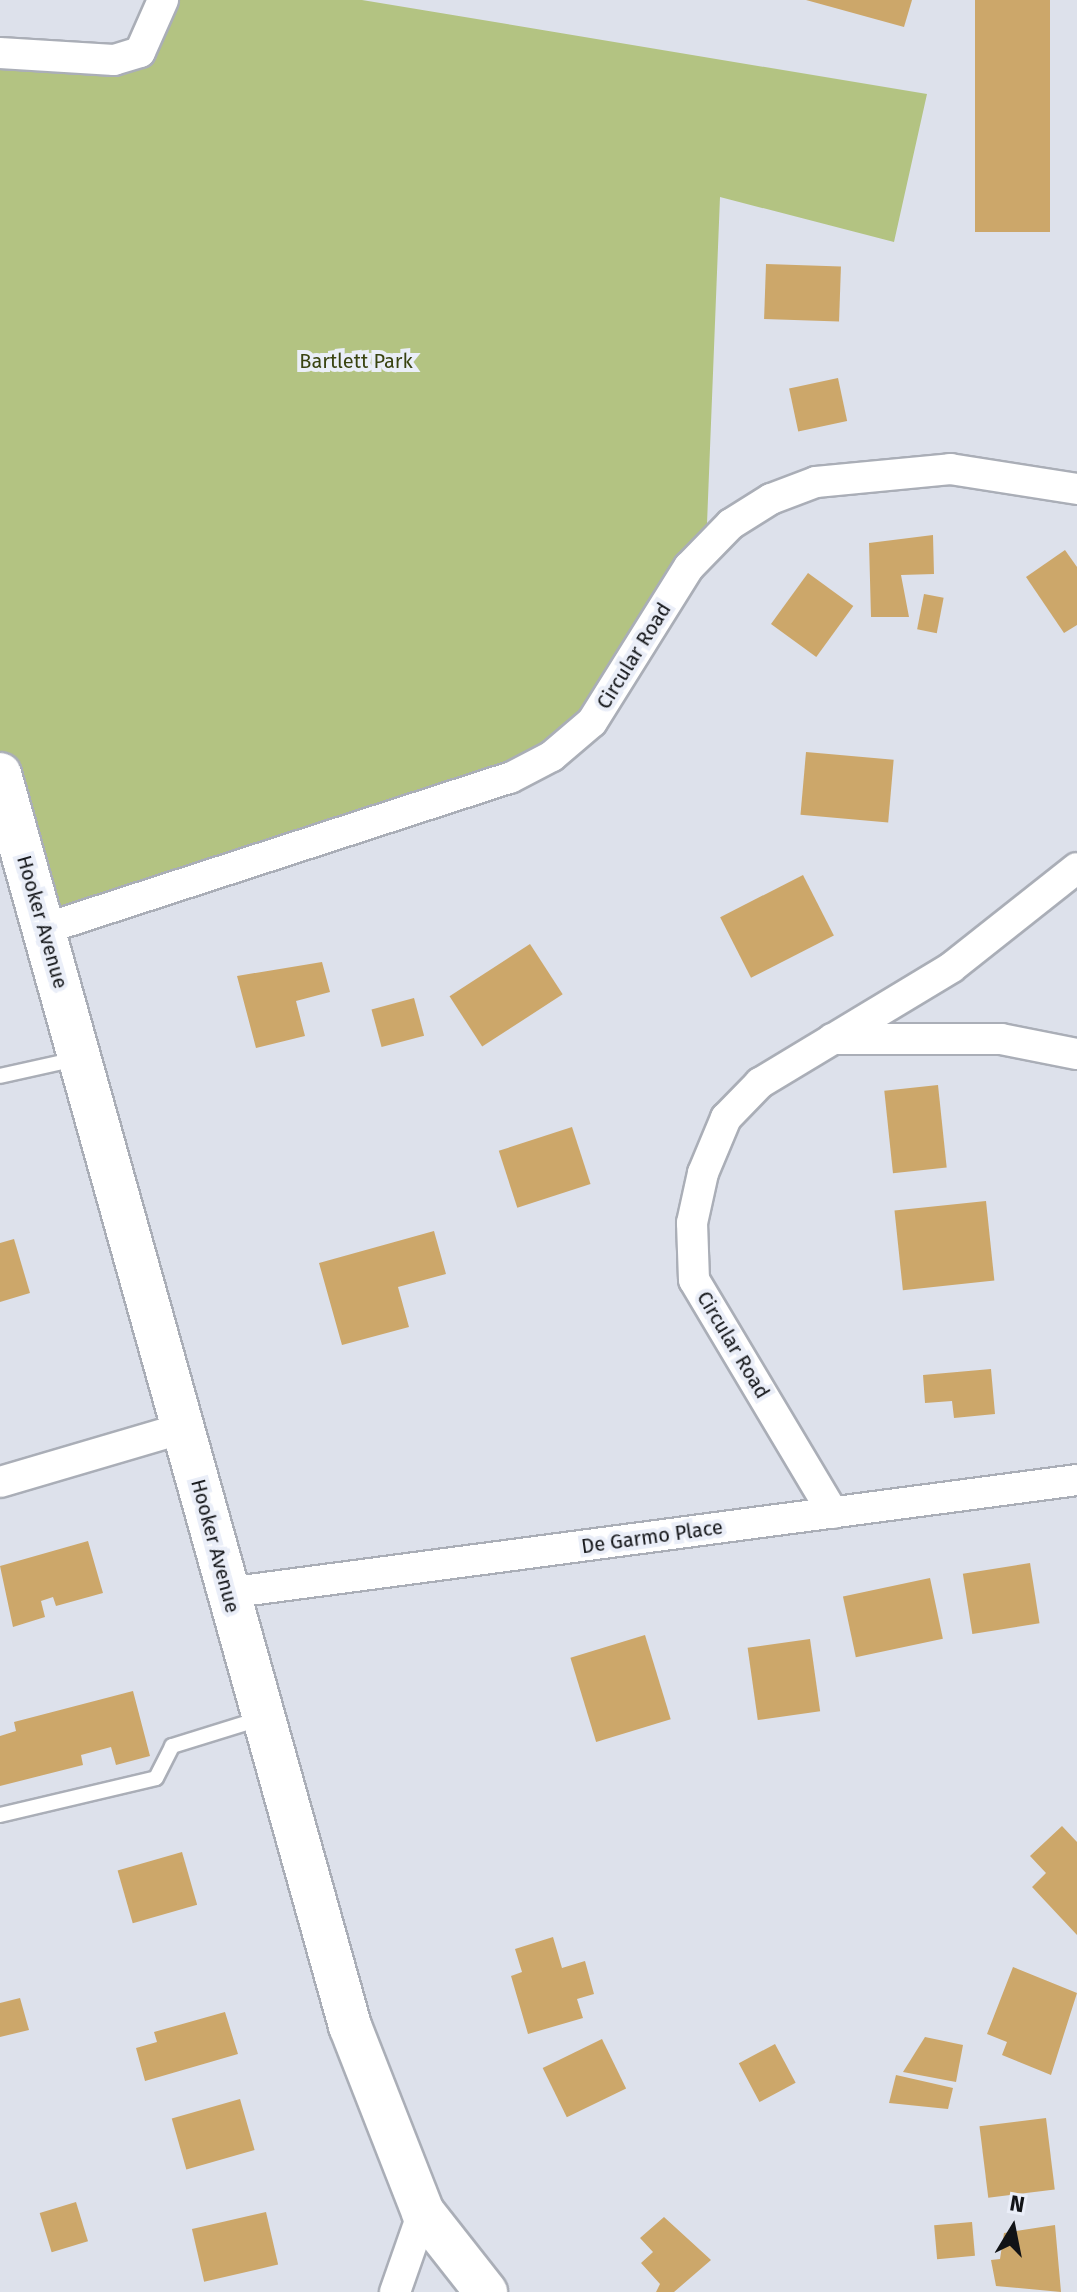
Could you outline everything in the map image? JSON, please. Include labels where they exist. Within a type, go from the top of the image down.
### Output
[{"type":"street","points":[[0,53],[114,60],[140,52],[163,0]]},
{"type":"street","name":"Circular Road","points":[[44,929],[510,778],[552,756],[592,722],[689,567],[731,524],[771,499],[816,482],[950,469],[1077,489]]},
{"type":"street","name":"Hooker Avenue","points":[[0,774],[350,2026],[423,2212],[486,2292]]},
{"type":"street","name":"Circular Road","points":[[833,1513],[694,1280],[692,1223],[703,1173],[726,1118],[760,1083],[952,967],[1077,868]]},
{"type":"street","points":[[831,1039],[1001,1039],[1077,1054]]},
{"type":"street","points":[[0,1482],[183,1428]]},
{"type":"street","name":"De Garmo Place","points":[[227,1593],[1077,1480]]},
{"type":"street","points":[[395,2292],[423,2212]]},
{"type":"lane","points":[[0,1076],[80,1058]]},
{"type":"lane","points":[[0,1815],[156,1778],[172,1746],[262,1718]]},
{"type":"green space","name":"Bartlett Park","points":[[158,0],[362,0],[927,94],[894,242],[720,197],[706,549],[626,673],[510,778],[44,929],[0,774],[0,53],[114,60]]},
{"type":"building","points":[[806,0],[912,0],[904,27]]},
{"type":"building","points":[[975,0],[1050,0],[1050,232],[975,232]]},
{"type":"building","points":[[766,264],[841,267],[839,322],[764,319]]},
{"type":"building","points":[[838,378],[847,421],[798,431],[789,388]]},
{"type":"building","points":[[933,535],[934,574],[901,575],[909,617],[871,617],[869,543]]},
{"type":"building","points":[[1065,550],[1077,567],[1077,625],[1064,633],[1026,577]]},
{"type":"building","points":[[808,573],[853,606],[816,657],[771,624]]},
{"type":"building","points":[[924,594],[944,598],[937,633],[917,629]]},
{"type":"building","points":[[806,752],[894,760],[888,822],[801,815]]},
{"type":"building","points":[[803,875],[834,936],[751,978],[720,917]]},
{"type":"building","points":[[530,944],[563,994],[482,1047],[449,996]]},
{"type":"building","points":[[322,962],[330,992],[296,1001],[305,1036],[256,1048],[237,976]]},
{"type":"building","points":[[414,998],[424,1036],[382,1047],[371,1009]]},
{"type":"building","points":[[938,1085],[947,1168],[893,1173],[884,1091]]},
{"type":"building","points":[[572,1127],[591,1184],[517,1208],[499,1151]]},
{"type":"building","points":[[986,1201],[994,1281],[903,1290],[895,1211]]},
{"type":"building","points":[[434,1231],[446,1274],[398,1287],[409,1327],[342,1345],[319,1263]]},
{"type":"building","points":[[14,1239],[30,1293],[0,1302],[0,1243]]},
{"type":"building","points":[[991,1369],[995,1414],[954,1418],[952,1401],[925,1403],[923,1375]]},
{"type":"building","points":[[88,1541],[103,1593],[56,1606],[53,1597],[41,1601],[45,1617],[13,1627],[0,1566]]},
{"type":"building","points":[[1030,1563],[1040,1623],[972,1634],[963,1574]]},
{"type":"building","points":[[930,1578],[943,1639],[856,1657],[843,1597]]},
{"type":"building","points":[[645,1635],[671,1719],[596,1742],[570,1658]]},
{"type":"building","points":[[810,1639],[820,1711],[758,1720],[748,1648]]},
{"type":"building","points":[[133,1691],[150,1756],[116,1765],[111,1747],[81,1755],[83,1765],[0,1786],[0,1736],[16,1731],[14,1722]]},
{"type":"building","points":[[1062,1826],[1077,1842],[1077,1935],[1032,1887],[1046,1873],[1030,1856]]},
{"type":"building","points":[[182,1852],[197,1905],[133,1923],[118,1870]]},
{"type":"building","points":[[553,1937],[562,1968],[585,1961],[594,1994],[577,1999],[583,2018],[528,2034],[511,1976],[522,1972],[515,1949]]},
{"type":"building","points":[[1013,1967],[1077,1993],[1051,2075],[1002,2055],[1007,2042],[987,2034]]},
{"type":"building","points":[[20,1998],[29,2030],[0,2037],[0,2003]]},
{"type":"building","points":[[225,2012],[238,2054],[145,2081],[136,2048],[157,2042],[154,2032]]},
{"type":"building","points":[[925,2037],[963,2045],[956,2082],[903,2072]]},
{"type":"building","points":[[602,2039],[626,2088],[567,2117],[543,2068]]},
{"type":"building","points":[[775,2044],[796,2083],[759,2102],[739,2063]]},
{"type":"building","points":[[896,2075],[953,2088],[948,2109],[889,2103]]},
{"type":"building","points":[[240,2099],[255,2150],[186,2170],[172,2119]]},
{"type":"building","points":[[1046,2118],[1055,2189],[988,2198],[979,2126]]},
{"type":"building","points":[[76,2202],[88,2241],[52,2252],[40,2213]]},
{"type":"building","points":[[266,2212],[278,2265],[204,2282],[192,2229]]},
{"type":"building","points":[[664,2217],[711,2260],[674,2292],[656,2292],[660,2284],[641,2263],[653,2252],[640,2238]]},
{"type":"building","points":[[972,2222],[975,2256],[937,2259],[934,2225]]},
{"type":"building","points":[[1055,2225],[1061,2292],[996,2286],[991,2260],[1000,2259],[1004,2233]]}]
